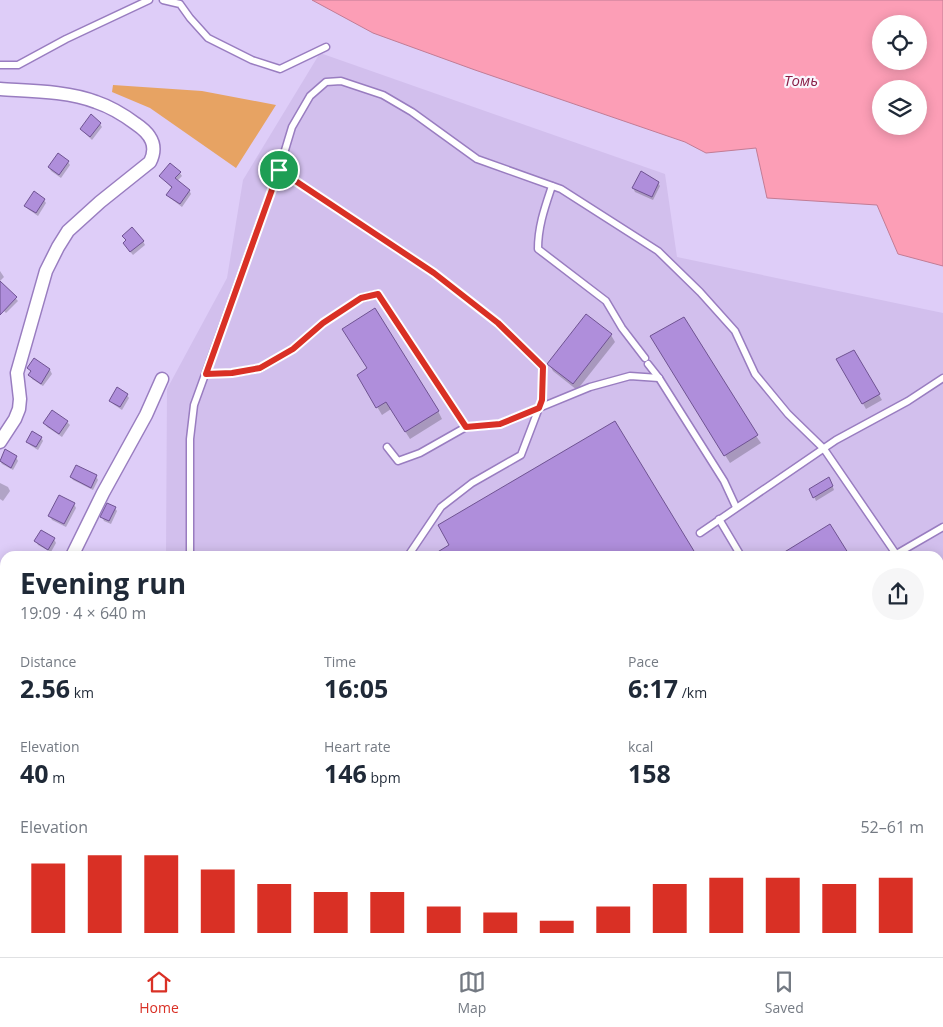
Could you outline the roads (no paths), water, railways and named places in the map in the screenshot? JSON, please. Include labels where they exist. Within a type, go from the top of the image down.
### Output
[{"type":"street","points":[[0,89],[71,95],[95,101],[119,112],[146,130],[154,144],[154,154],[150,162],[100,202],[68,231],[58,247],[46,271],[17,372],[19,408],[15,419],[0,442]]},
{"type":"street","points":[[74,551],[103,493],[146,416],[162,380]]},
{"type":"lane","points":[[0,65],[18,64],[149,0]]},
{"type":"lane","points":[[163,0],[180,4],[208,38],[252,60],[280,69],[326,47]]},
{"type":"lane","points":[[190,551],[190,439],[194,405],[279,170],[292,127],[310,96],[326,82],[342,81],[383,95],[412,112],[477,159],[561,189],[658,251],[700,292],[735,332],[755,374],[788,414],[824,449],[891,551]]},
{"type":"lane","points":[[279,170],[434,273],[498,323],[543,367],[542,400],[521,455],[472,483],[441,507],[411,551]]},
{"type":"lane","points":[[552,186],[538,234],[538,248],[606,301],[622,328],[659,378],[724,481],[736,506]]},
{"type":"lane","points":[[206,374],[232,373],[260,368],[293,349],[323,323],[361,298],[378,294],[466,427]]},
{"type":"lane","points":[[387,447],[398,461],[420,453],[466,427],[500,424],[590,387],[630,376],[659,378]]},
{"type":"lane","points":[[700,533],[736,506],[836,440],[908,401],[943,378]]},
{"type":"lane","points":[[719,519],[738,551]]},
{"type":"lane","points":[[901,551],[943,527]]},
{"type":"water","name":"Томь","points":[[312,0],[943,0],[943,266],[898,254],[877,205],[767,198],[756,148],[706,153],[685,142],[373,33]]}]
